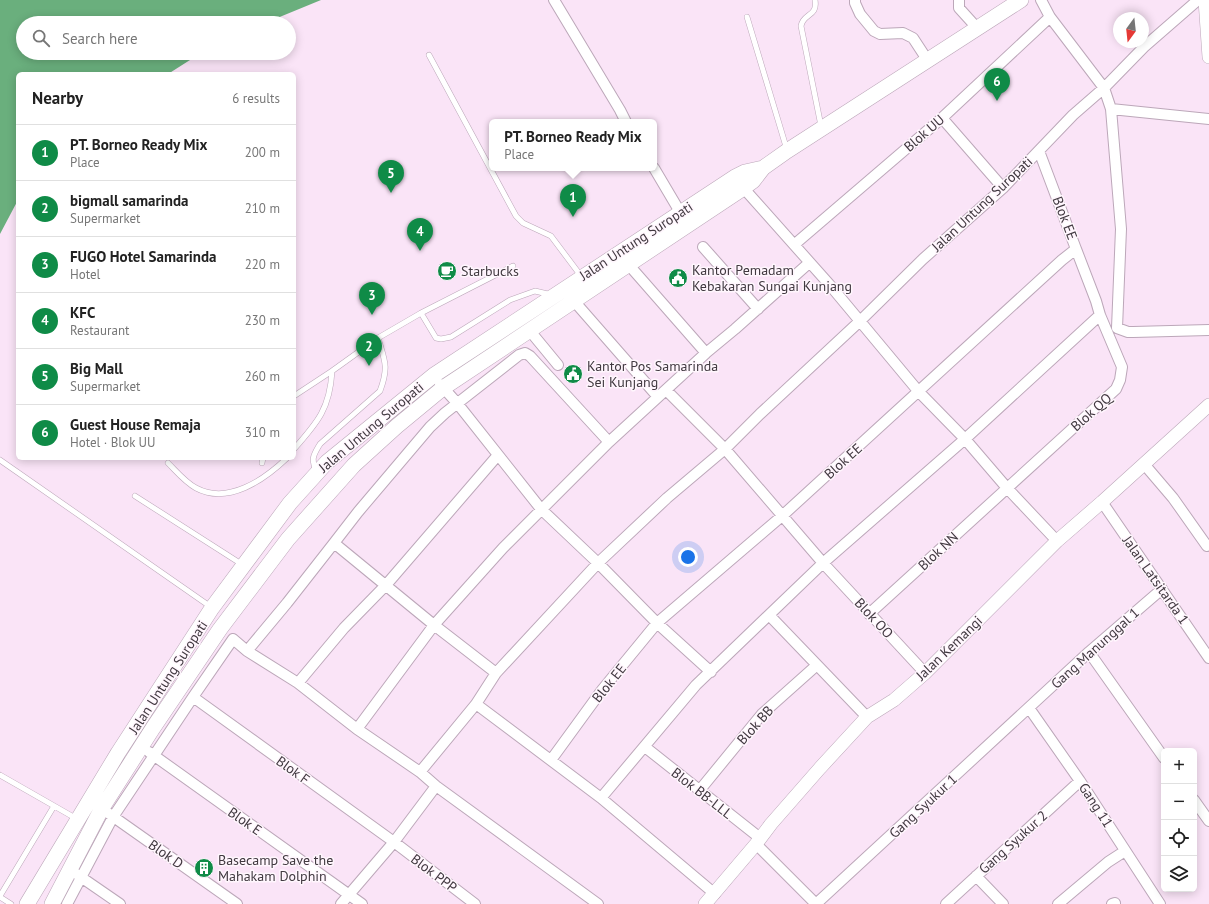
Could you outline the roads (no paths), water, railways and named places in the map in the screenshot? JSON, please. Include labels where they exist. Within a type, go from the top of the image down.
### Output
[{"type":"main road","name":"Jalan Untung Suropati","points":[[52,904],[75,873],[142,746],[220,629],[288,539],[354,465],[396,426],[443,388],[530,330],[582,277],[680,212],[739,183],[753,181],[762,168],[787,151],[1021,0]]},
{"type":"main road","name":"Jalan Untung Suropati","points":[[27,904],[118,753],[212,608],[290,503],[316,473],[327,462],[434,374],[557,302],[574,301],[628,264],[739,183]]},
{"type":"street","points":[[554,0],[624,119]]},
{"type":"street","points":[[855,0],[860,14],[874,31],[880,34],[903,33],[913,38],[928,61]]},
{"type":"street","points":[[959,0],[960,8],[978,29]]},
{"type":"street","points":[[1041,0],[1050,17],[1104,88],[1111,109],[1121,229],[1117,328]]},
{"type":"street","name":"Jalan Untung Suropati","points":[[420,772],[476,704],[496,673],[598,563],[667,498],[725,449],[923,259],[1003,188],[1072,115],[1104,88],[1144,47],[1198,0]]},
{"type":"street","points":[[1205,0],[1209,57]]},
{"type":"street","name":"Blok UU","points":[[795,244],[942,118],[1050,17]]},
{"type":"street","points":[[1111,109],[1209,119]]},
{"type":"street","points":[[942,118],[1003,188]]},
{"type":"street","name":"Blok EE","points":[[551,760],[602,690],[657,623],[782,516],[1062,260],[1076,249],[1039,150]]},
{"type":"street","points":[[656,171],[680,212]]},
{"type":"street","points":[[739,183],[795,244],[809,263],[919,392],[965,439],[1007,488],[1057,541]]},
{"type":"street","points":[[703,247],[758,309]]},
{"type":"street","name":"Blok QQ","points":[[1007,488],[1116,389],[1120,380],[1122,367],[1100,315],[1076,249]]},
{"type":"street","points":[[356,729],[434,625],[503,548],[609,442],[706,353],[809,263]]},
{"type":"street","points":[[628,264],[706,353]]},
{"type":"street","name":"Blok OO","points":[[574,301],[662,394],[725,449],[823,563],[925,674]]},
{"type":"street","points":[[600,798],[696,685],[823,563],[965,439],[1100,315],[1117,328],[1128,332],[1209,330]]},
{"type":"street","points":[[530,330],[558,365]]},
{"type":"street","points":[[248,651],[358,512],[430,427],[457,403],[519,355],[524,353],[530,356],[609,442]]},
{"type":"street","points":[[434,374],[443,388],[457,403],[541,509],[598,563],[657,623],[710,672]]},
{"type":"street","name":"Jalan Kemangi","points":[[705,904],[715,894],[815,773],[867,717],[894,700],[925,674],[1057,541],[1209,405]]},
{"type":"street","points":[[298,683],[344,628],[386,585],[498,455]]},
{"type":"street","points":[[1144,464],[1173,498],[1207,546]]},
{"type":"street","name":"Blok NN","points":[[869,614],[1007,488]]},
{"type":"street","name":"Jalan Latsitarda 1","points":[[1102,502],[1209,658]]},
{"type":"street","points":[[334,543],[434,625],[496,673]]},
{"type":"street","name":"Gang Manunggal 1","points":[[1029,708],[1089,652],[1162,589]]},
{"type":"street","points":[[769,615],[867,717]]},
{"type":"street","points":[[220,629],[248,651],[298,683],[356,729],[420,772],[436,786],[598,904]]},
{"type":"street","points":[[108,813],[154,756],[234,639]]},
{"type":"street","points":[[1089,652],[1161,754]]},
{"type":"street","name":"Blok BB","points":[[699,791],[762,714],[817,665]]},
{"type":"street","name":"Blok F","points":[[193,697],[394,842]]},
{"type":"street","points":[[476,704],[600,798],[715,894]]},
{"type":"street","name":"Gang 11","points":[[1029,708],[1080,781],[1160,904]]},
{"type":"street","name":"Gang Syukur 1","points":[[816,904],[1029,708]]},
{"type":"street","name":"Blok E","points":[[142,746],[362,904]]},
{"type":"street","name":"Blok BB-LLL","points":[[644,747],[758,841],[816,904]]},
{"type":"street","name":"Gang Syukur 2","points":[[946,904],[1080,781]]},
{"type":"street","points":[[341,904],[394,842],[436,786]]},
{"type":"street","points":[[1197,804],[1209,822]]},
{"type":"street","name":"Blok D","points":[[108,813],[237,904]]},
{"type":"street","name":"Blok PPP","points":[[394,842],[475,904]]},
{"type":"street","points":[[1058,904],[1108,862],[1125,851]]},
{"type":"street","points":[[67,904],[75,873],[120,904]]},
{"type":"street","points":[[976,876],[1003,904]]},
{"type":"street","points":[[1112,904],[1116,904]]},
{"type":"lane","points":[[815,0],[816,6],[814,11],[804,19],[801,26],[822,129]]},
{"type":"lane","points":[[747,17],[787,151]]},
{"type":"lane","points":[[429,55],[489,166]]},
{"type":"lane","points":[[492,171],[516,216],[523,223],[551,236],[582,277]]},
{"type":"lane","points":[[296,395],[378,338],[421,313],[513,266]]},
{"type":"lane","points":[[421,313],[436,338],[441,339],[451,337],[510,300],[535,291],[557,302]]},
{"type":"lane","points":[[316,473],[312,461],[313,455],[320,444],[380,391],[385,378],[386,362],[378,338]]},
{"type":"lane","points":[[296,447],[324,409],[331,386],[332,371]]},
{"type":"lane","points":[[0,460],[212,608]]},
{"type":"lane","points":[[168,463],[188,483],[206,492],[223,494],[246,487],[265,475],[284,460]]},
{"type":"lane","points":[[135,496],[244,566]]},
{"type":"lane","points":[[0,775],[78,820]]},
{"type":"lane","points":[[11,904],[0,896],[54,806]]},
{"type":"place","name":"Guest House Remaja","points":[[997,101]]},
{"type":"place","name":"Big Mall","points":[[391,193]]},
{"type":"place","name":"PT. Borneo Ready Mix","points":[[573,217]]},
{"type":"place","name":"KFC","points":[[420,251]]},
{"type":"place","name":"Starbucks","points":[[447,271]]},
{"type":"place","name":"Kantor Pemadam Kebakaran Sungai Kunjang","points":[[678,278]]},
{"type":"place","name":"FUGO Hotel Samarinda","points":[[372,315]]},
{"type":"place","name":"bigmall samarinda","points":[[369,366]]},
{"type":"place","name":"Kantor Pos Samarinda Sei Kunjang","points":[[573,374]]},
{"type":"place","name":"Basecamp Save the Mahakam Dolphin","points":[[204,868]]}]
